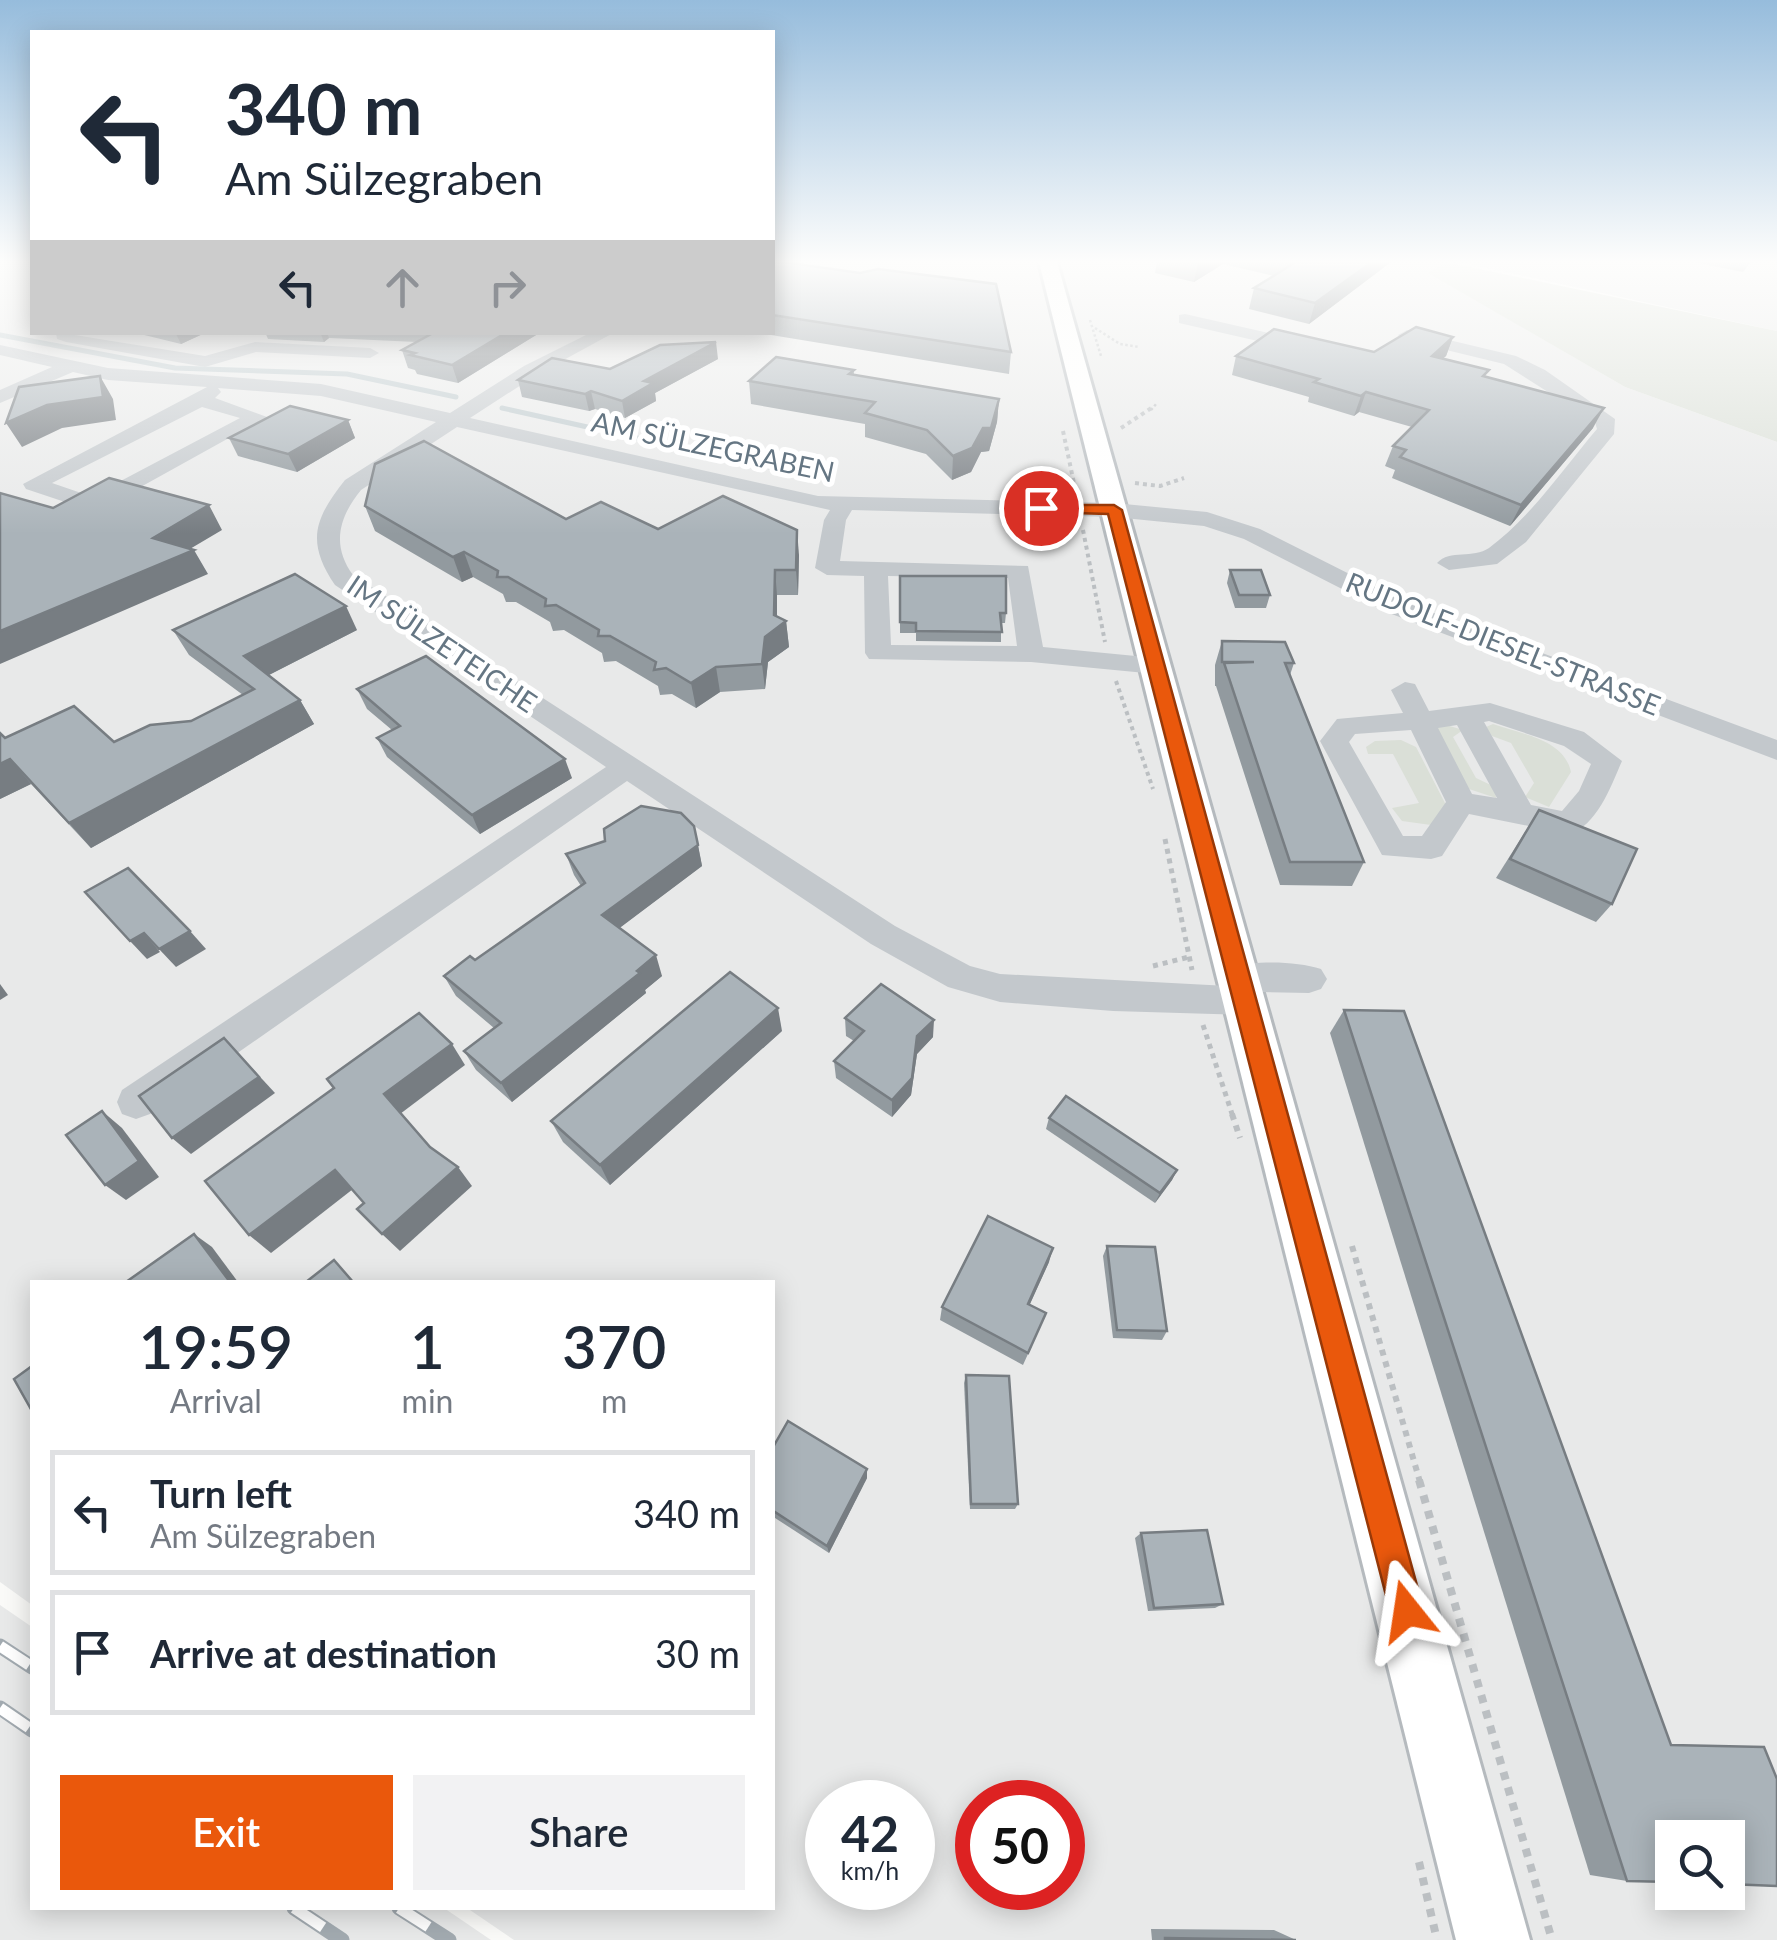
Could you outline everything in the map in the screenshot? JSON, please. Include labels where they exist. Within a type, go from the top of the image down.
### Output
[{"type":"main road","points":[[1071,353],[1244,989],[1494,1940]]},
{"type":"street","name":"AM SÜLZEGRABEN","points":[[10,353],[68,367],[195,370],[224,383],[321,390],[791,498],[842,506],[1114,510]]},
{"type":"street","points":[[127,353],[195,370],[241,353]]},
{"type":"street","points":[[361,353],[370,353]]},
{"type":"street","name":"IM SÜLZETEICHE","points":[[562,353],[368,474],[342,497],[325,537],[334,568],[360,593],[883,935],[976,984],[1041,993],[1244,989],[1309,978]]},
{"type":"street","points":[[1448,563],[1489,559],[1518,537],[1607,430],[1606,420],[1538,374],[1482,353]]},
{"type":"street","points":[[0,397],[68,367]]},
{"type":"street","points":[[200,400],[256,417],[102,499],[86,502],[34,484],[200,400],[224,383]]},
{"type":"street","points":[[842,506],[827,568],[1019,571],[1031,654]]},
{"type":"street","name":"RUDOLF-DIESEL-STRASSE","points":[[1114,510],[1190,516],[1240,529],[1398,608],[1777,751]]},
{"type":"street","points":[[876,570],[878,653],[1031,654],[1156,666]]},
{"type":"street","points":[[1405,690],[1461,802]]},
{"type":"street","points":[[1490,712],[1574,739],[1607,761],[1592,795],[1569,824],[1461,802],[1430,848],[1393,847],[1334,741],[1348,725],[1421,722],[1490,712]]},
{"type":"street","points":[[1466,716],[1522,816]]},
{"type":"street","points":[[136,1102],[626,767]]},
{"type":"path","points":[[1121,428],[1149,412],[1158,402]]},
{"type":"path","points":[[1144,487],[1176,483],[1184,478]]},
{"type":"path","points":[[1082,527],[1109,660],[1155,797]]},
{"type":"path","points":[[1145,968],[1189,957],[1164,836]]},
{"type":"path","points":[[1350,1241],[1552,1940]]},
{"type":"shaded area","points":[[0,353],[1566,353],[1625,387],[1777,442],[1777,1940],[514,1940],[470,1910],[775,1910],[775,1280],[30,1280],[30,1604],[0,1582]]},
{"type":"shaded area","points":[[1565,353],[1777,353],[1777,442],[1625,387]]},
{"type":"shaded area","points":[[1443,724],[1463,730],[1453,737],[1476,778],[1495,787],[1496,798],[1469,789],[1436,729]]},
{"type":"shaded area","points":[[1493,724],[1540,739],[1567,761],[1571,772],[1549,807],[1525,797],[1534,783],[1511,743],[1492,736],[1486,727]]},
{"type":"shaded area","points":[[1401,740],[1416,747],[1446,805],[1431,825],[1402,821],[1392,808],[1419,803],[1393,754],[1368,754],[1366,747],[1375,741]]},
{"type":"shaded area","points":[[0,1605],[30,1626],[30,1910],[447,1910],[491,1940],[0,1940]]},
{"type":"building","points":[[473,353],[452,365],[410,355]]},
{"type":"building","points":[[644,353],[697,353],[644,381],[653,383],[622,401],[591,391],[585,394],[518,380],[552,358],[610,369]]},
{"type":"building","points":[[1241,353],[1436,353],[1432,356],[1489,370],[1483,376],[1604,408],[1521,505],[1400,457],[1406,450],[1393,446],[1429,410],[1366,392],[1361,396],[1314,382],[1319,379],[1236,356]]},
{"type":"building","points":[[776,357],[854,370],[849,374],[999,399],[991,428],[983,428],[972,448],[953,456],[927,430],[865,413],[875,402],[749,381]]},
{"type":"building","points":[[100,376],[103,397],[47,405],[6,423],[19,387]]},
{"type":"building","points":[[290,406],[348,420],[288,454],[229,438]]},
{"type":"building","points":[[424,441],[566,519],[601,502],[658,529],[723,496],[797,530],[796,570],[775,570],[774,615],[786,621],[765,637],[762,664],[716,667],[691,683],[666,668],[654,670],[656,662],[610,636],[598,636],[599,630],[556,605],[545,606],[546,599],[508,577],[497,577],[498,571],[464,552],[453,557],[365,506],[375,464]]},
{"type":"building","points":[[109,478],[209,505],[153,538],[194,550],[0,631],[0,493],[53,508]]},
{"type":"building","points":[[1230,570],[1261,570],[1270,595],[1239,595]]},
{"type":"building","points":[[295,574],[346,606],[244,656],[300,700],[69,823],[10,759],[0,764],[0,733],[5,738],[74,706],[114,742],[150,725],[191,721],[254,689],[173,630]]},
{"type":"building","points":[[900,576],[1006,576],[1006,613],[1000,613],[1002,632],[916,631],[916,623],[900,622]]},
{"type":"building","points":[[1222,641],[1285,642],[1294,663],[1285,663],[1364,862],[1290,862],[1224,663],[1254,662],[1222,662]]},
{"type":"building","points":[[426,656],[565,759],[472,815],[377,738],[400,726],[357,689]]},
{"type":"building","points":[[641,806],[681,813],[694,826],[698,845],[602,915],[656,955],[637,971],[640,973],[501,1083],[464,1051],[501,1023],[444,976],[470,956],[475,960],[585,883],[566,854],[605,841],[604,829]]},
{"type":"building","points":[[1539,810],[1637,849],[1612,904],[1510,859]]},
{"type":"building","points":[[128,868],[190,931],[159,949],[144,933],[130,941],[85,892]]},
{"type":"building","points":[[730,972],[778,1008],[600,1165],[551,1121]]},
{"type":"building","points":[[881,984],[934,1020],[917,1036],[912,1078],[892,1100],[834,1061],[864,1031],[845,1018]]},
{"type":"building","points":[[1344,1010],[1404,1011],[1671,1745],[1764,1747],[1777,1779],[1777,1886],[1745,1885],[1745,1820],[1655,1820],[1655,1882],[1627,1881]]},
{"type":"building","points":[[419,1013],[452,1044],[384,1094],[430,1147],[458,1167],[382,1234],[357,1209],[364,1203],[335,1170],[249,1235],[205,1181],[334,1088],[327,1079]]},
{"type":"building","points":[[224,1038],[259,1077],[172,1138],[139,1096]]},
{"type":"building","points":[[1066,1096],[1177,1170],[1160,1193],[1049,1118]]},
{"type":"building","points":[[102,1111],[139,1161],[105,1185],[66,1135]]},
{"type":"building","points":[[988,1216],[1053,1248],[1028,1304],[1046,1313],[1028,1353],[942,1307]]},
{"type":"building","points":[[194,1234],[228,1280],[129,1280]]},
{"type":"building","points":[[1107,1246],[1155,1247],[1167,1331],[1117,1330]]},
{"type":"building","points":[[334,1260],[351,1280],[309,1280]]},
{"type":"building","points":[[30,1367],[30,1407],[14,1379]]},
{"type":"building","points":[[966,1375],[1009,1376],[1018,1504],[971,1504]]},
{"type":"building","points":[[788,1421],[867,1469],[827,1546],[775,1512],[775,1444]]},
{"type":"building","points":[[1207,1530],[1223,1604],[1154,1608],[1141,1533]]},
{"type":"building","points":[[1165,1938],[1296,1940],[1165,1940]]},
{"type":"waterway","points":[[93,353],[175,368],[347,374],[456,397]]},
{"type":"waterway","points":[[502,408],[655,442]]},
{"type":"waterway","points":[[679,447],[788,471]]},
{"type":"railway","points":[[0,1646],[30,1666]]},
{"type":"railway","points":[[0,1708],[30,1729]]},
{"type":"railway","points":[[297,1910],[342,1940]]},
{"type":"railway","points":[[402,1910],[449,1940]]},
{"type":"route","points":[[1041,508],[1114,510],[1407,1611]]}]
